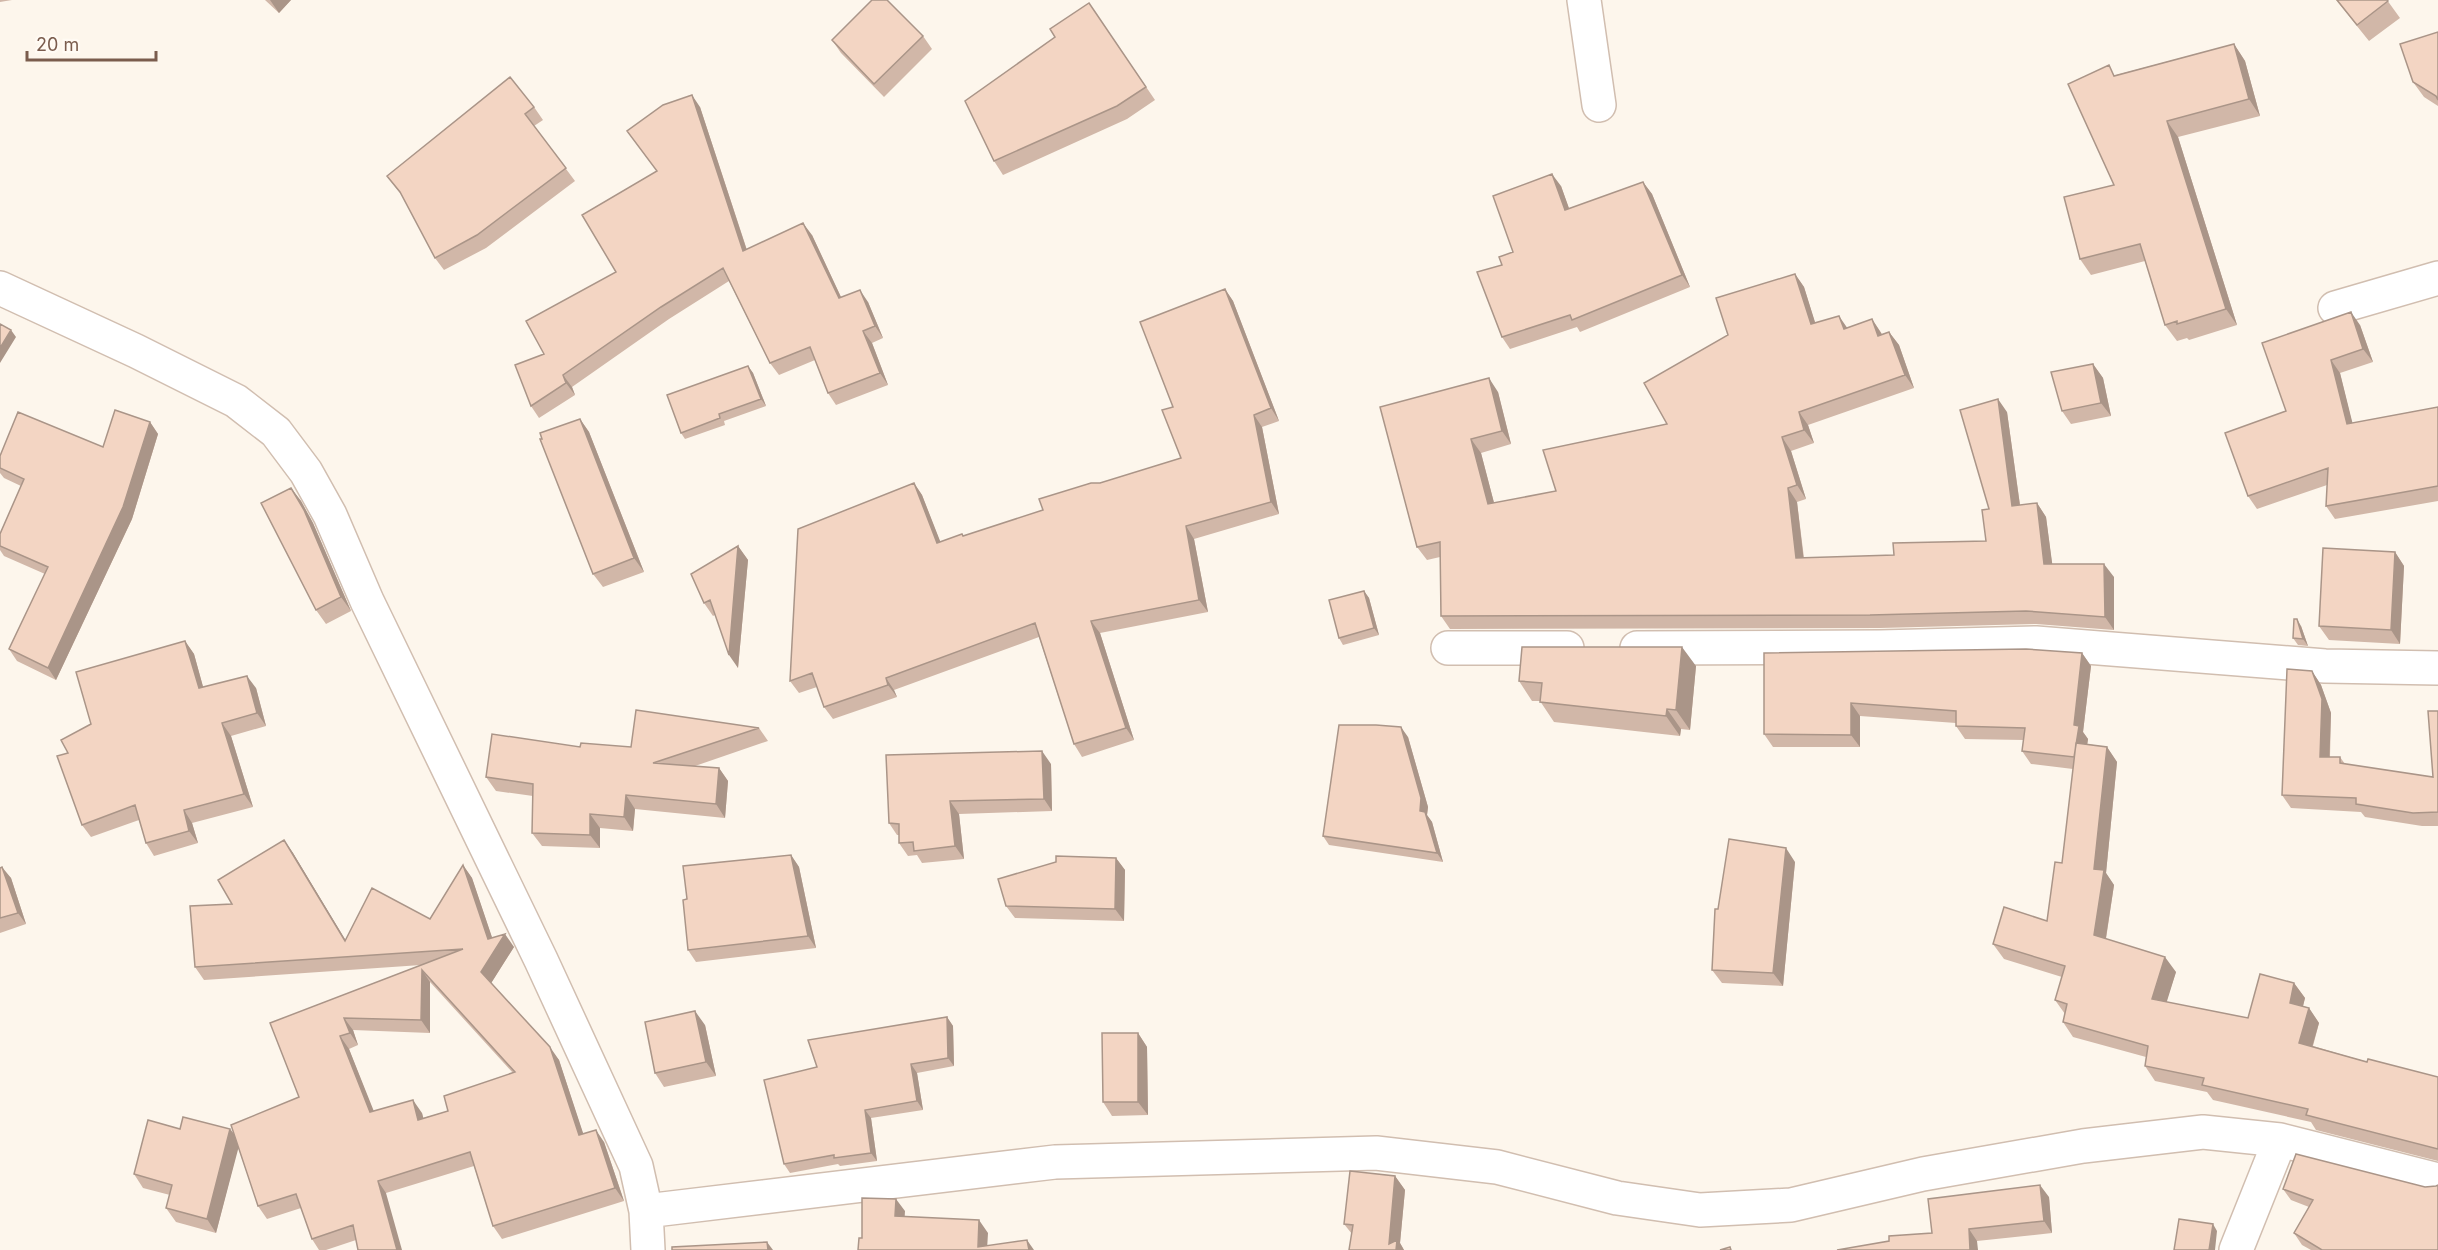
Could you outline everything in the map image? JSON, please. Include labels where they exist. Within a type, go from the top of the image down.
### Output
[{"type":"street","points":[[1584,0],[1599,105]]},
{"type":"street","points":[[2335,309],[2438,279]]},
{"type":"street","points":[[0,288],[136,351],[236,401],[276,432],[306,472],[330,516],[367,601],[541,960],[636,1166],[646,1211],[648,1250]]},
{"type":"street","points":[[1448,648],[1880,647],[2036,643],[2325,666],[2438,668]]},
{"type":"street","points":[[646,1211],[1055,1162],[1376,1153],[1497,1167],[1617,1198],[1700,1210],[1791,1205],[1923,1174],[2083,1146],[2204,1132],[2280,1140],[2438,1180]]},
{"type":"street","points":[[2236,1250],[2280,1140]]},
{"type":"building","points":[[872,0],[887,0],[923,36],[874,84],[832,40]]},
{"type":"building","points":[[2337,0],[2387,0],[2388,1],[2357,25]]},
{"type":"building","points":[[1089,3],[1146,87],[1117,106],[994,161],[965,101],[1055,37],[1050,29]]},
{"type":"building","points":[[2438,32],[2438,100],[2436,96],[2413,82],[2400,44]]},
{"type":"building","points":[[2234,44],[2249,99],[2167,121],[2226,309],[2177,324],[2177,321],[2165,325],[2140,244],[2080,259],[2064,197],[2114,185],[2068,84],[2109,65],[2114,76]]},
{"type":"building","points":[[510,77],[534,107],[525,114],[566,168],[477,235],[435,258],[400,192],[387,176]]},
{"type":"building","points":[[692,95],[743,251],[803,223],[839,298],[860,290],[875,326],[863,331],[880,373],[828,393],[810,347],[770,363],[723,268],[661,307],[563,375],[566,383],[531,406],[515,365],[544,354],[526,321],[616,272],[582,215],[657,171],[627,131],[663,105]]},
{"type":"building","points":[[1552,174],[1565,210],[1643,182],[1682,275],[1572,320],[1570,315],[1502,337],[1477,272],[1502,265],[1499,257],[1513,252],[1493,196]]},
{"type":"building","points":[[1795,274],[1811,324],[1839,316],[1844,329],[1872,319],[1878,336],[1889,332],[1905,375],[1799,412],[1804,430],[1782,437],[1797,485],[1788,488],[1796,558],[1894,555],[1893,543],[1986,541],[1982,510],[1989,509],[1960,410],[1998,399],[2012,506],[2037,503],[2044,564],[2104,564],[2105,617],[2026,611],[1870,615],[1441,616],[1440,542],[1417,547],[1380,407],[1489,378],[1502,431],[1471,439],[1488,504],[1556,491],[1543,450],[1667,424],[1644,383],[1728,335],[1716,298]]},
{"type":"building","points":[[1225,289],[1271,408],[1254,415],[1271,502],[1186,526],[1199,600],[1091,621],[1126,728],[1074,744],[1035,623],[886,678],[888,685],[824,707],[812,673],[790,681],[798,529],[914,483],[937,543],[1043,510],[1039,499],[1181,458],[1162,410],[1173,407],[1140,322]]},
{"type":"building","points":[[2351,312],[2363,349],[2331,360],[2347,424],[2438,407],[2438,486],[2326,506],[2328,468],[2248,496],[2225,433],[2286,411],[2262,343]]},
{"type":"building","points":[[0,324],[11,330],[0,348]]},
{"type":"building","points":[[2093,364],[2101,403],[2062,411],[2051,372]]},
{"type":"building","points":[[748,366],[761,399],[719,414],[720,418],[681,433],[667,395]]},
{"type":"building","points":[[115,410],[150,422],[123,507],[48,668],[9,649],[48,567],[0,546],[0,534],[24,479],[0,468],[0,456],[18,412],[103,447]]},
{"type":"building","points":[[580,419],[634,558],[593,574],[540,439],[542,439],[540,433]]},
{"type":"building","points":[[291,488],[304,510],[341,597],[316,610],[261,503]]},
{"type":"building","points":[[738,546],[729,655],[710,600],[704,603],[691,574]]},
{"type":"building","points":[[2323,548],[2395,552],[2391,630],[2319,626]]},
{"type":"building","points":[[1364,591],[1374,628],[1339,638],[1329,600]]},
{"type":"building","points":[[2294,619],[2297,619],[2303,639],[2293,638]]},
{"type":"building","points":[[185,641],[199,688],[247,676],[257,713],[222,723],[244,794],[184,810],[189,831],[146,843],[135,805],[82,825],[57,756],[68,753],[61,740],[91,724],[76,672]]},
{"type":"building","points":[[1522,647],[1682,647],[1676,710],[1667,709],[1666,716],[1540,702],[1542,683],[1519,681]]},
{"type":"building","points":[[2026,649],[2082,653],[2074,725],[2079,726],[2074,757],[2022,751],[2025,728],[1956,726],[1956,711],[1851,703],[1851,735],[1764,734],[1764,653]]},
{"type":"building","points":[[2287,669],[2312,671],[2322,699],[2320,757],[2340,757],[2340,763],[2433,777],[2428,711],[2438,711],[2438,812],[2413,813],[2356,804],[2356,798],[2282,795]]},
{"type":"building","points":[[636,710],[759,728],[653,763],[719,768],[716,804],[626,795],[624,817],[590,814],[590,835],[532,833],[533,784],[486,777],[492,734],[580,747],[581,743],[631,747]]},
{"type":"building","points":[[1339,725],[1401,727],[1421,798],[1420,811],[1425,812],[1437,853],[1323,836]]},
{"type":"building","points":[[2076,743],[2107,747],[2094,869],[2104,870],[2094,935],[2165,957],[2152,999],[2248,1018],[2260,974],[2294,983],[2290,1003],[2309,1008],[2299,1043],[2367,1062],[2368,1059],[2438,1077],[2438,1149],[2306,1115],[2308,1109],[2202,1085],[2204,1078],[2145,1066],[2148,1046],[2063,1022],[2067,1004],[2055,1000],[2065,966],[1993,944],[2004,907],[2047,921],[2055,862],[2062,863]]},
{"type":"building","points":[[1042,751],[1044,799],[950,801],[955,846],[914,851],[913,842],[899,843],[899,824],[889,823],[886,755]]},
{"type":"building","points":[[1729,839],[1786,848],[1773,973],[1712,970],[1715,909],[1718,909]]},
{"type":"building","points":[[284,840],[345,941],[372,888],[430,919],[463,865],[488,939],[505,934],[481,972],[550,1047],[579,1135],[596,1130],[615,1188],[493,1226],[470,1152],[378,1181],[397,1250],[358,1250],[353,1225],[312,1239],[296,1194],[258,1206],[231,1125],[299,1097],[270,1023],[463,949],[195,967],[190,906],[232,904],[218,880]],"holes":[[[422,970],[515,1072],[444,1096],[448,1111],[418,1120],[413,1100],[370,1112],[340,1036],[350,1033],[344,1018],[421,1020]]]},
{"type":"building","points":[[791,855],[808,936],[688,950],[683,900],[687,899],[683,866]]},
{"type":"building","points":[[1056,856],[1116,858],[1115,909],[1006,906],[998,879],[1056,862]]},
{"type":"building","points":[[2,867],[18,913],[0,918],[0,868]]},
{"type":"building","points":[[695,1011],[706,1062],[655,1073],[645,1022]]},
{"type":"building","points":[[947,1017],[948,1058],[911,1064],[917,1101],[865,1110],[871,1153],[834,1158],[834,1155],[784,1164],[764,1080],[817,1067],[808,1040]]},
{"type":"building","points":[[1102,1033],[1138,1033],[1138,1102],[1103,1102]]},
{"type":"building","points":[[183,1117],[230,1129],[207,1219],[166,1208],[172,1185],[134,1174],[148,1120],[180,1129]]},
{"type":"building","points":[[2296,1154],[2425,1187],[2438,1185],[2438,1250],[2322,1250],[2294,1233],[2313,1200],[2283,1189]]},
{"type":"building","points":[[1350,1171],[1395,1176],[1389,1244],[1397,1240],[1396,1250],[1349,1250],[1353,1225],[1344,1224]]},
{"type":"building","points":[[2040,1185],[2044,1221],[1969,1229],[1970,1250],[1837,1250],[1889,1241],[1889,1236],[1932,1233],[1928,1199]]},
{"type":"building","points":[[862,1198],[896,1199],[895,1216],[979,1220],[978,1247],[1027,1240],[1029,1250],[858,1250],[859,1238],[862,1238]]},
{"type":"building","points":[[2179,1219],[2213,1224],[2209,1250],[2174,1250]]},
{"type":"building","points":[[767,1242],[768,1250],[672,1250],[672,1247]]}]
